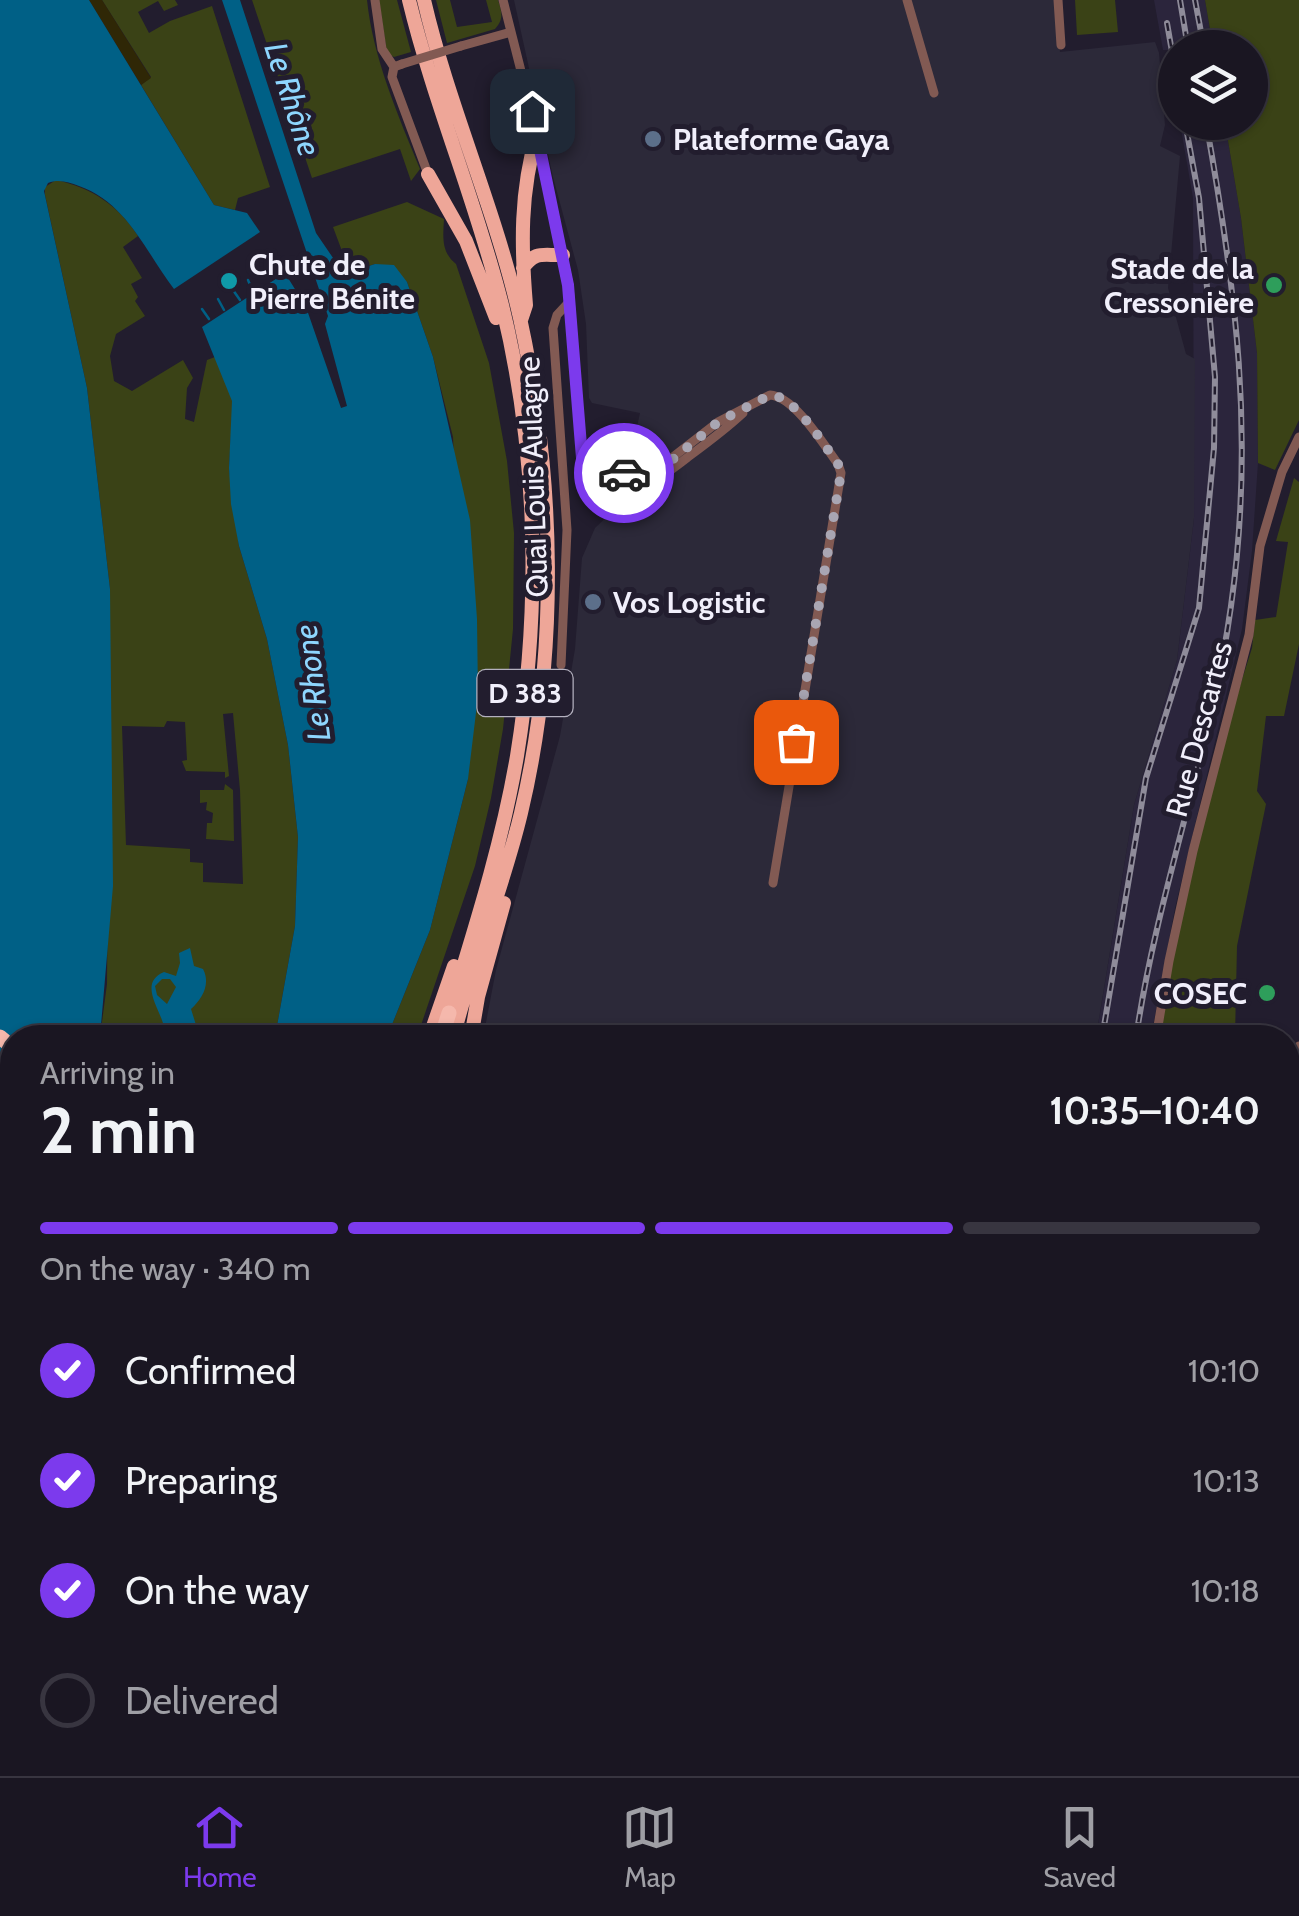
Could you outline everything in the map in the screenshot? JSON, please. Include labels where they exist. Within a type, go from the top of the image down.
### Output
[{"type":"highway","name":"D 383","points":[[409,0],[488,250],[510,344],[528,464],[533,548],[532,609],[516,758],[492,867],[448,1013]]},
{"type":"highway","name":"D 383","points":[[424,0],[505,257],[520,321],[540,438],[547,546],[539,705],[521,814],[458,1025]]},
{"type":"highway","points":[[520,321],[526,306],[522,204],[538,134]]},
{"type":"highway","points":[[528,167],[538,164],[544,168]]},
{"type":"highway","points":[[428,174],[466,241],[500,333],[510,344]]},
{"type":"highway","points":[[523,268],[534,256],[563,256]]},
{"type":"highway","points":[[472,1025],[518,850],[521,814]]},
{"type":"highway","points":[[435,1025],[492,867]]},
{"type":"highway","points":[[445,1025],[448,1013]]},
{"type":"street","points":[[375,0],[382,49],[398,66]]},
{"type":"street","name":"Quai Louis Aulagne","points":[[503,0],[538,134],[570,301],[557,315],[552,328],[566,530],[562,665]]},
{"type":"street","points":[[908,0],[934,92]]},
{"type":"street","points":[[1058,0],[1062,45]]},
{"type":"street","points":[[428,174],[392,76],[398,66],[512,32]]},
{"type":"street","points":[[570,301],[582,458],[600,485],[619,491],[645,488],[726,429],[752,404]]},
{"type":"street","points":[[582,458],[601,470],[650,474],[718,422],[770,395],[779,395],[791,403],[838,464],[841,473],[773,882]]},
{"type":"street","name":"Rue Descartes","points":[[1158,1025],[1197,835],[1250,635],[1260,546],[1282,472],[1299,437]]},
{"type":"shaded area","points":[[514,0],[1055,0],[1060,52],[1155,42],[1158,140],[1161,140],[1160,146],[1180,156],[1168,288],[1186,354],[1195,359],[1194,518],[1177,660],[1134,805],[1098,1025],[485,1025],[496,970],[560,736],[575,649],[582,558],[595,528],[621,503],[640,413],[592,403],[589,398],[586,324],[578,270]]},
{"type":"shaded area","points":[[1154,0],[1205,0],[1210,30],[1159,30]]},
{"type":"shaded area","points":[[1183,140],[1228,140],[1257,353],[1258,463],[1242,629],[1175,908],[1153,1025],[1098,1025],[1134,805],[1177,660],[1194,518],[1193,198]]},
{"type":"green space","points":[[102,0],[175,0],[178,5],[164,11],[158,1],[138,12],[149,33],[212,6],[270,187],[238,198],[235,210],[214,205],[141,85],[151,77]]},
{"type":"green space","points":[[252,0],[367,0],[381,65],[420,169],[411,181],[400,149],[312,178]]},
{"type":"green space","points":[[379,0],[397,0],[411,52],[394,57],[387,53]]},
{"type":"green space","points":[[436,0],[450,0],[457,27],[492,22],[486,0],[498,0],[501,19],[495,29],[447,43]]},
{"type":"green space","points":[[1075,0],[1115,0],[1118,32],[1077,35]]},
{"type":"green space","name":"Stade de la Cressonière","points":[[1205,0],[1299,0],[1299,420],[1275,470],[1258,463],[1257,353],[1228,140],[1268,140],[1268,30],[1210,30]]},
{"type":"green space","points":[[56,180],[81,188],[113,207],[138,236],[123,247],[142,278],[131,284],[138,297],[135,301],[145,316],[116,334],[110,356],[114,381],[132,391],[183,360],[193,378],[187,388],[185,419],[194,422],[207,360],[215,357],[233,401],[229,468],[239,546],[267,639],[288,745],[298,837],[295,926],[277,1025],[102,1025],[107,984],[110,589],[87,388],[45,187]],"holes":[[[233,713],[243,884],[203,882],[203,863],[190,862],[190,849],[126,845],[122,726],[164,727],[167,721],[185,722],[187,760],[182,761],[186,771],[225,772],[225,778],[229,776],[223,714]]]},
{"type":"green space","points":[[407,202],[444,219],[445,249],[456,264],[489,363],[507,461],[514,533],[513,629],[503,729],[475,866],[421,1025],[392,1025],[430,930],[468,779],[453,437],[433,357],[407,282],[375,264],[352,271],[339,257],[342,251],[333,227]]},
{"type":"green space","points":[[1294,478],[1299,482],[1299,644],[1284,716],[1266,716],[1257,791],[1266,804],[1237,946],[1235,1025],[1161,1025],[1198,841],[1252,648],[1255,620],[1276,617],[1288,542],[1276,541]]},
{"type":"green space","points":[[225,784],[233,790],[234,841],[206,839],[207,823],[212,823],[213,813],[206,810],[207,802],[200,803],[200,790],[224,790]]},
{"type":"sand","points":[[89,0],[102,0],[151,78],[141,85]]},
{"type":"water","points":[[0,0],[89,0],[214,205],[247,213],[260,232],[174,289],[134,230],[110,204],[64,182],[48,183],[44,191],[87,388],[110,589],[113,886],[101,1025],[0,1025]]},
{"type":"water","name":"Le Rhone","points":[[222,0],[240,0],[316,233],[344,274],[375,264],[394,265],[407,282],[433,357],[470,520],[478,696],[468,779],[430,930],[392,1025],[277,1025],[295,926],[298,837],[288,745],[267,639],[239,546],[231,504],[232,401],[202,327],[285,273],[306,307],[341,408],[347,406],[325,324],[328,316]]},
{"type":"water","points":[[190,948],[194,966],[203,969],[205,975],[202,996],[191,1009],[196,1025],[163,1025],[152,983],[164,972],[176,976],[179,953]],"holes":[[[162,979],[170,979],[176,987],[167,1004],[157,995],[155,986]]]},
{"type":"waterway","points":[[248,280],[253,292]]},
{"type":"waterway","points":[[233,290],[240,300]]},
{"type":"waterway","points":[[218,299],[224,310]]},
{"type":"waterway","points":[[202,309],[209,319]]},
{"type":"railway","points":[[1180,0],[1185,30]]},
{"type":"railway","points":[[1195,0],[1201,30]]},
{"type":"railway","points":[[1167,23],[1168,30]]},
{"type":"railway","points":[[1104,1025],[1146,778],[1199,608],[1214,448],[1215,377],[1199,198],[1188,140]]},
{"type":"railway","points":[[1138,1025],[1157,929],[1211,715],[1238,543],[1242,422],[1239,363],[1226,244],[1209,140]]},
{"type":"way so far","points":[[624,473],[650,474],[661,469],[718,422],[770,395],[779,395],[791,403],[838,464],[841,473],[796,742]]},
{"type":"place","name":"Plateforme Gaya","points":[[653,139]]},
{"type":"place","name":"Chute de Pierre Bénite","points":[[229,281]]},
{"type":"place","name":"Stade de la Cressonière","points":[[1274,285]]},
{"type":"place","name":"Vos Logistic","points":[[593,602]]},
{"type":"place","name":"COSEC","points":[[1267,993]]},
{"type":"route","points":[[532,111],[568,285],[582,458],[601,470],[624,473]]},
{"type":"water label","name":"Le Rhône","points":[[293,99]]}]
